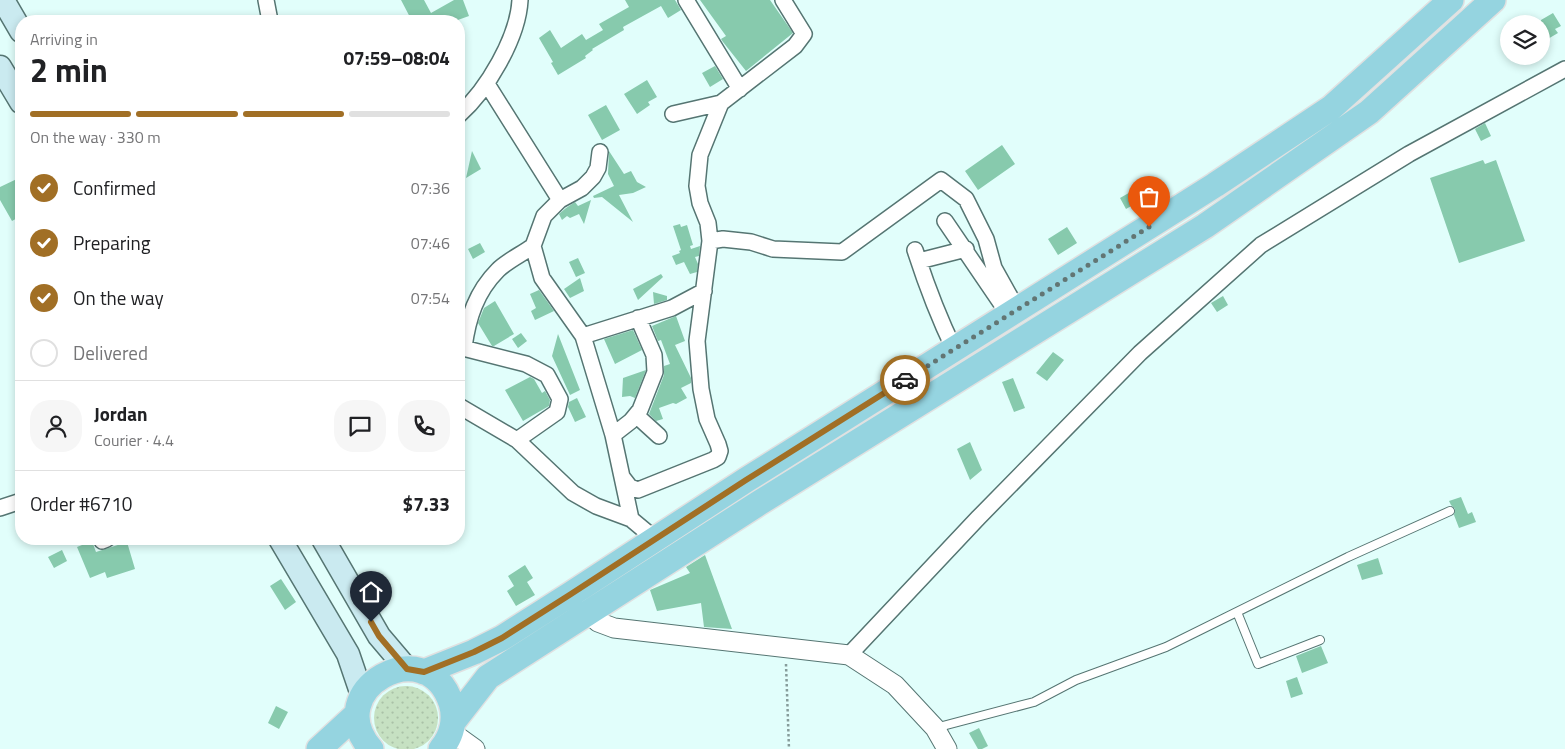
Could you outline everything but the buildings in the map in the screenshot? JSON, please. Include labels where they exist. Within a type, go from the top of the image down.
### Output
[{"type":"main road","points":[[3,0],[15,21]]},
{"type":"main road","points":[[449,738],[488,677],[579,604],[655,538],[1215,185],[1331,108],[1452,0]]},
{"type":"main road","points":[[319,749],[360,705],[370,684],[381,676],[394,670],[415,670],[474,652],[579,604],[759,503],[1205,226],[1369,112],[1493,0]]},
{"type":"main road","points":[[0,67],[15,92]]},
{"type":"main road","points":[[284,545],[348,654],[360,705],[359,729],[365,742],[371,749]]},
{"type":"main road","points":[[326,545],[379,636],[415,670],[438,681],[448,694],[453,709],[449,738]]},
{"type":"street","points":[[266,0],[269,15]]},
{"type":"street","points":[[465,109],[487,84],[500,62],[519,14],[520,0]]},
{"type":"street","points":[[686,0],[740,89]]},
{"type":"street","points":[[673,114],[721,103],[795,46],[804,34],[783,0]]},
{"type":"street","points":[[849,655],[971,525],[1140,353],[1261,245],[1409,154],[1565,69]]},
{"type":"street","points":[[487,84],[560,200]]},
{"type":"street","points":[[622,478],[630,487],[638,490],[713,460],[718,457],[720,451],[707,419],[700,380],[697,341],[710,241],[708,223],[696,186],[700,155],[721,103]]},
{"type":"street","points":[[465,332],[472,307],[483,288],[498,270],[533,246],[544,216],[560,200],[582,188],[593,177],[598,168],[600,152]]},
{"type":"street","points":[[710,241],[723,239],[751,242],[773,249],[842,252],[941,180],[966,199],[986,240],[994,268],[1013,312]]},
{"type":"street","points":[[945,221],[1013,312]]},
{"type":"street","points":[[533,246],[542,278],[583,336],[613,435],[631,519]]},
{"type":"street","points":[[954,349],[936,312],[917,255],[966,249]]},
{"type":"street","points":[[583,336],[672,308],[704,291]]},
{"type":"street","points":[[613,435],[637,416],[653,380],[654,355],[638,318]]},
{"type":"street","points":[[465,348],[526,364],[547,375],[560,399],[556,412],[517,440]]},
{"type":"street","points":[[465,410],[517,440],[573,493],[596,506],[631,519],[655,538]]},
{"type":"street","points":[[637,416],[658,436]]},
{"type":"street","points":[[0,508],[15,503]]},
{"type":"street","points":[[579,604],[598,622],[614,628],[849,655],[895,685],[935,728],[947,749]]},
{"type":"street","points":[[449,738],[475,749]]},
{"type":"lane","points":[[935,728],[1034,702],[1076,680],[1166,647],[1348,557],[1450,511]]},
{"type":"lane","points":[[1237,612],[1258,664],[1320,640]]},
{"type":"path","points":[[786,647],[789,749]]},
{"type":"green space","points":[[400,686],[412,686],[429,695],[436,706],[438,718],[436,730],[429,741],[412,750],[400,750],[388,745],[379,736],[374,724],[374,712],[379,700],[388,691]]},
{"type":"way so far","points":[[905,380],[1149,227]]},
{"type":"route","points":[[371,622],[379,636],[407,669],[424,672],[474,652],[502,638],[655,538],[905,380]]}]
